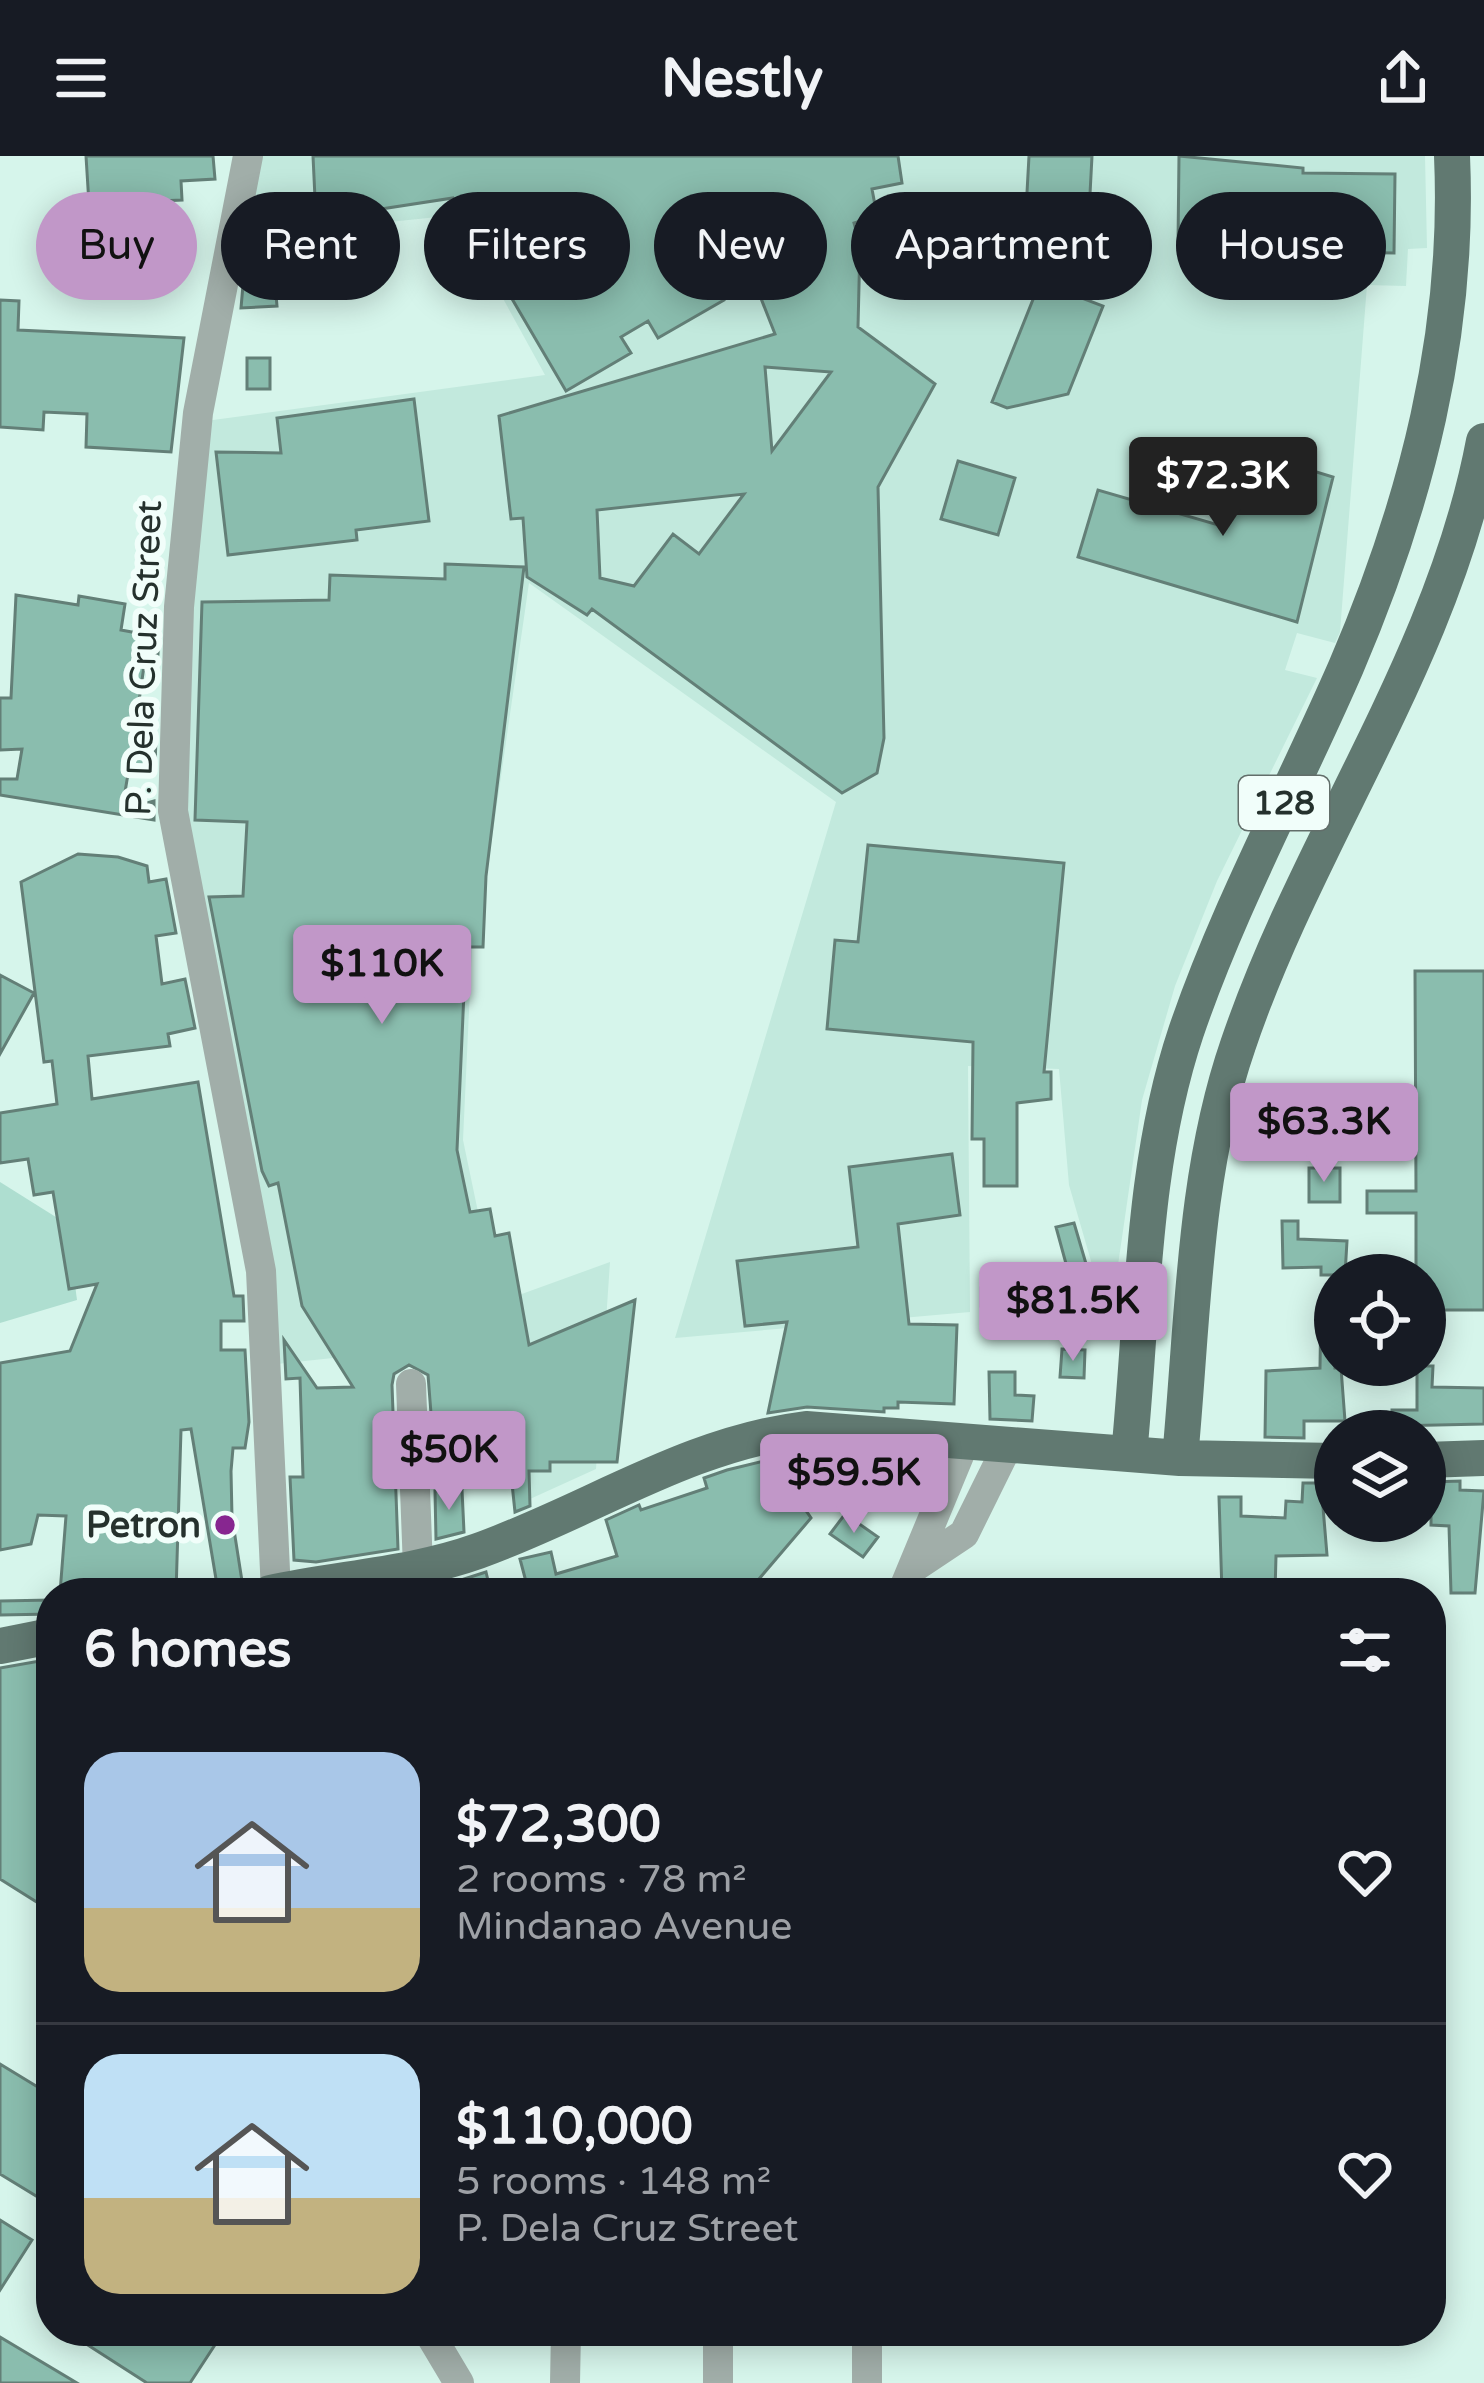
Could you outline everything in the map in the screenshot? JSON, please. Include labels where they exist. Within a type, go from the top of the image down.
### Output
[{"type":"main road","name":"128","points":[[1131,1436],[1159,1137],[1184,1038],[1214,953],[1307,753],[1396,540],[1421,457],[1449,298],[1452,156]]},
{"type":"main road","name":"128","points":[[1181,1441],[1213,1146],[1236,1048],[1270,961],[1419,654],[1476,486],[1484,441]]},
{"type":"main road","points":[[1307,753],[1358,778]]},
{"type":"main road","points":[[358,1578],[480,1551],[681,1459],[768,1434],[846,1430],[1008,1445],[1131,1436],[1314,1458]]},
{"type":"main road","points":[[1446,1459],[1484,1458]]},
{"type":"main road","points":[[0,1646],[36,1639]]},
{"type":"street","name":"P. Dela Cruz Street","points":[[248,156],[198,413],[178,607],[173,811],[261,1271],[272,1578]]},
{"type":"street","points":[[411,1384],[418,1568]]},
{"type":"street","points":[[909,1578],[965,1441]]},
{"type":"street","points":[[910,1578],[964,1534],[1008,1445]]},
{"type":"street","points":[[437,2346],[459,2383]]},
{"type":"street","points":[[565,2383],[566,2346]]},
{"type":"street","points":[[718,2346],[718,2383]]},
{"type":"street","points":[[866,2346],[866,2383]]},
{"type":"shaded area","points":[[259,156],[1425,156],[1427,248],[1408,249],[1406,286],[1386,285],[1386,192],[1176,192],[1176,300],[1366,300],[1340,632],[1335,643],[1297,633],[1285,670],[1317,678],[1217,881],[1175,986],[1142,1100],[1118,1265],[1093,1268],[1069,1185],[1059,1069],[968,1066],[970,1312],[675,1338],[836,802],[529,583],[486,880],[475,882],[463,1140],[497,1303],[610,1262],[596,1469],[519,1504],[515,1468],[445,1346],[277,1364],[179,816],[198,422],[545,375],[504,300],[630,300],[630,192],[424,192],[424,218],[400,221],[400,192],[253,192]]},
{"type":"shaded area","points":[[0,1182],[67,1224],[77,1300],[0,1323]]},
{"type":"building","points":[[86,156],[213,156],[215,179],[181,181],[182,192],[88,192]]},
{"type":"building","points":[[313,156],[898,156],[902,183],[873,192],[851,192],[851,300],[859,300],[858,327],[935,384],[878,487],[884,738],[877,773],[842,793],[592,609],[587,615],[527,577],[523,518],[511,519],[499,416],[775,334],[762,300],[827,300],[827,192],[654,192],[654,300],[724,300],[658,338],[648,321],[621,337],[631,353],[566,391],[513,300],[630,300],[630,192],[424,192],[424,202],[400,206],[400,192],[315,192]],"holes":[[[765,367],[831,372],[772,451]],[[744,494],[699,554],[673,534],[634,586],[600,578],[597,510]]]},
{"type":"building","points":[[1029,156],[1092,156],[1090,192],[1027,192]]},
{"type":"building","points":[[1179,156],[1303,168],[1303,173],[1395,174],[1394,253],[1386,253],[1386,192],[1179,192]]},
{"type":"building","points":[[0,300],[19,301],[18,330],[184,338],[171,452],[86,447],[87,414],[44,412],[43,430],[0,427]]},
{"type":"building","points":[[242,300],[276,300],[277,306],[241,308]]},
{"type":"building","points":[[1033,300],[1087,300],[1103,306],[1068,394],[1007,408],[992,402]]},
{"type":"building","points":[[247,358],[270,358],[270,389],[247,389]]},
{"type":"building","points":[[414,399],[429,521],[356,530],[357,540],[228,555],[216,452],[281,453],[277,418]]},
{"type":"building","points":[[1248,451],[1333,477],[1297,622],[1078,557],[1098,490],[1225,527]]},
{"type":"building","points":[[958,461],[1015,478],[998,535],[941,519]]},
{"type":"building","points":[[445,564],[524,567],[486,876],[483,947],[466,947],[457,1150],[470,1212],[490,1209],[495,1236],[509,1233],[529,1345],[635,1300],[617,1462],[550,1462],[550,1471],[529,1471],[530,1506],[515,1512],[511,1474],[479,1476],[479,1485],[449,1486],[449,1439],[433,1439],[428,1375],[409,1365],[394,1374],[392,1385],[398,1549],[316,1562],[294,1560],[290,1477],[303,1477],[300,1378],[286,1379],[284,1340],[317,1388],[353,1387],[302,1306],[278,1183],[269,1186],[262,1171],[209,897],[243,896],[247,822],[195,820],[202,602],[329,600],[330,575],[445,579]]},
{"type":"building","points":[[16,595],[78,605],[79,596],[125,604],[121,630],[159,637],[158,654],[146,652],[134,736],[156,736],[155,768],[129,768],[122,810],[154,801],[154,820],[0,795],[0,779],[17,779],[22,749],[0,750],[0,698],[11,698]]},
{"type":"building","points":[[868,845],[1064,863],[1044,1072],[1051,1072],[1051,1099],[1017,1103],[1017,1186],[984,1186],[984,1139],[972,1139],[973,1042],[827,1029],[835,940],[858,942]]},
{"type":"building","points":[[78,854],[118,857],[147,866],[149,882],[166,879],[176,933],[156,936],[162,984],[185,979],[195,1028],[168,1034],[170,1046],[88,1056],[92,1099],[198,1082],[234,1296],[243,1296],[244,1321],[221,1321],[221,1350],[245,1350],[249,1422],[245,1448],[233,1448],[231,1471],[242,1578],[216,1578],[191,1429],[181,1430],[176,1578],[61,1578],[66,1516],[38,1515],[31,1544],[0,1550],[0,1363],[70,1351],[97,1284],[69,1289],[53,1192],[34,1195],[28,1159],[0,1163],[0,1113],[57,1104],[52,1061],[44,1062],[21,882]]},
{"type":"building","points":[[1415,971],[1484,971],[1484,1310],[1446,1310],[1446,1254],[1416,1254],[1416,1213],[1367,1213],[1367,1191],[1416,1191]]},
{"type":"building","points":[[0,975],[34,993],[0,1054]]},
{"type":"building","points":[[952,1154],[960,1215],[898,1224],[909,1324],[957,1325],[954,1404],[898,1402],[898,1408],[884,1408],[884,1412],[807,1407],[768,1413],[787,1322],[745,1326],[737,1261],[858,1247],[849,1167]]},
{"type":"building","points":[[1309,1168],[1340,1168],[1340,1202],[1309,1202]]},
{"type":"building","points":[[1282,1221],[1298,1221],[1298,1239],[1347,1241],[1346,1254],[1314,1254],[1314,1267],[1283,1268]]},
{"type":"building","points":[[1074,1223],[1087,1267],[1081,1268],[1082,1317],[1049,1317],[1049,1293],[1074,1293],[1056,1227]]},
{"type":"building","points":[[981,1288],[1024,1288],[1024,1306],[981,1306]]},
{"type":"building","points":[[1062,1349],[1085,1350],[1084,1378],[1060,1377]]},
{"type":"building","points":[[1314,1368],[1314,1386],[1342,1386],[1344,1410],[1314,1410],[1314,1421],[1304,1421],[1304,1438],[1265,1437],[1266,1371]]},
{"type":"building","points":[[989,1372],[1015,1372],[1015,1395],[1034,1396],[1032,1421],[990,1419]]},
{"type":"building","points":[[1417,1386],[1484,1388],[1484,1424],[1446,1425],[1446,1410],[1417,1410]]},
{"type":"building","points":[[785,1456],[796,1496],[811,1518],[760,1578],[525,1578],[520,1559],[551,1552],[556,1574],[617,1556],[606,1520],[639,1505],[641,1510],[707,1488],[704,1478]]},
{"type":"building","points":[[1446,1481],[1460,1481],[1460,1490],[1484,1491],[1475,1593],[1451,1593]]},
{"type":"building","points":[[1303,1483],[1314,1483],[1314,1542],[1326,1542],[1327,1555],[1276,1556],[1275,1578],[1222,1578],[1219,1497],[1241,1497],[1241,1516],[1285,1518],[1286,1501],[1302,1502]]},
{"type":"building","points":[[462,1490],[464,1532],[436,1539],[435,1491]]},
{"type":"building","points":[[845,1514],[878,1537],[863,1557],[830,1534]]},
{"type":"building","points":[[36,1600],[36,1614],[0,1615],[0,1601]]},
{"type":"building","points":[[36,1662],[36,1902],[0,1879],[0,1668]]},
{"type":"building","points":[[0,2064],[36,2086],[36,2196],[0,2174]]},
{"type":"building","points":[[0,2220],[32,2240],[0,2290]]},
{"type":"building","points":[[0,2337],[77,2383],[0,2383]]},
{"type":"building","points":[[89,2346],[214,2346],[190,2383],[147,2383]]},
{"type":"place","name":"Petron","points":[[225,1525]]}]
